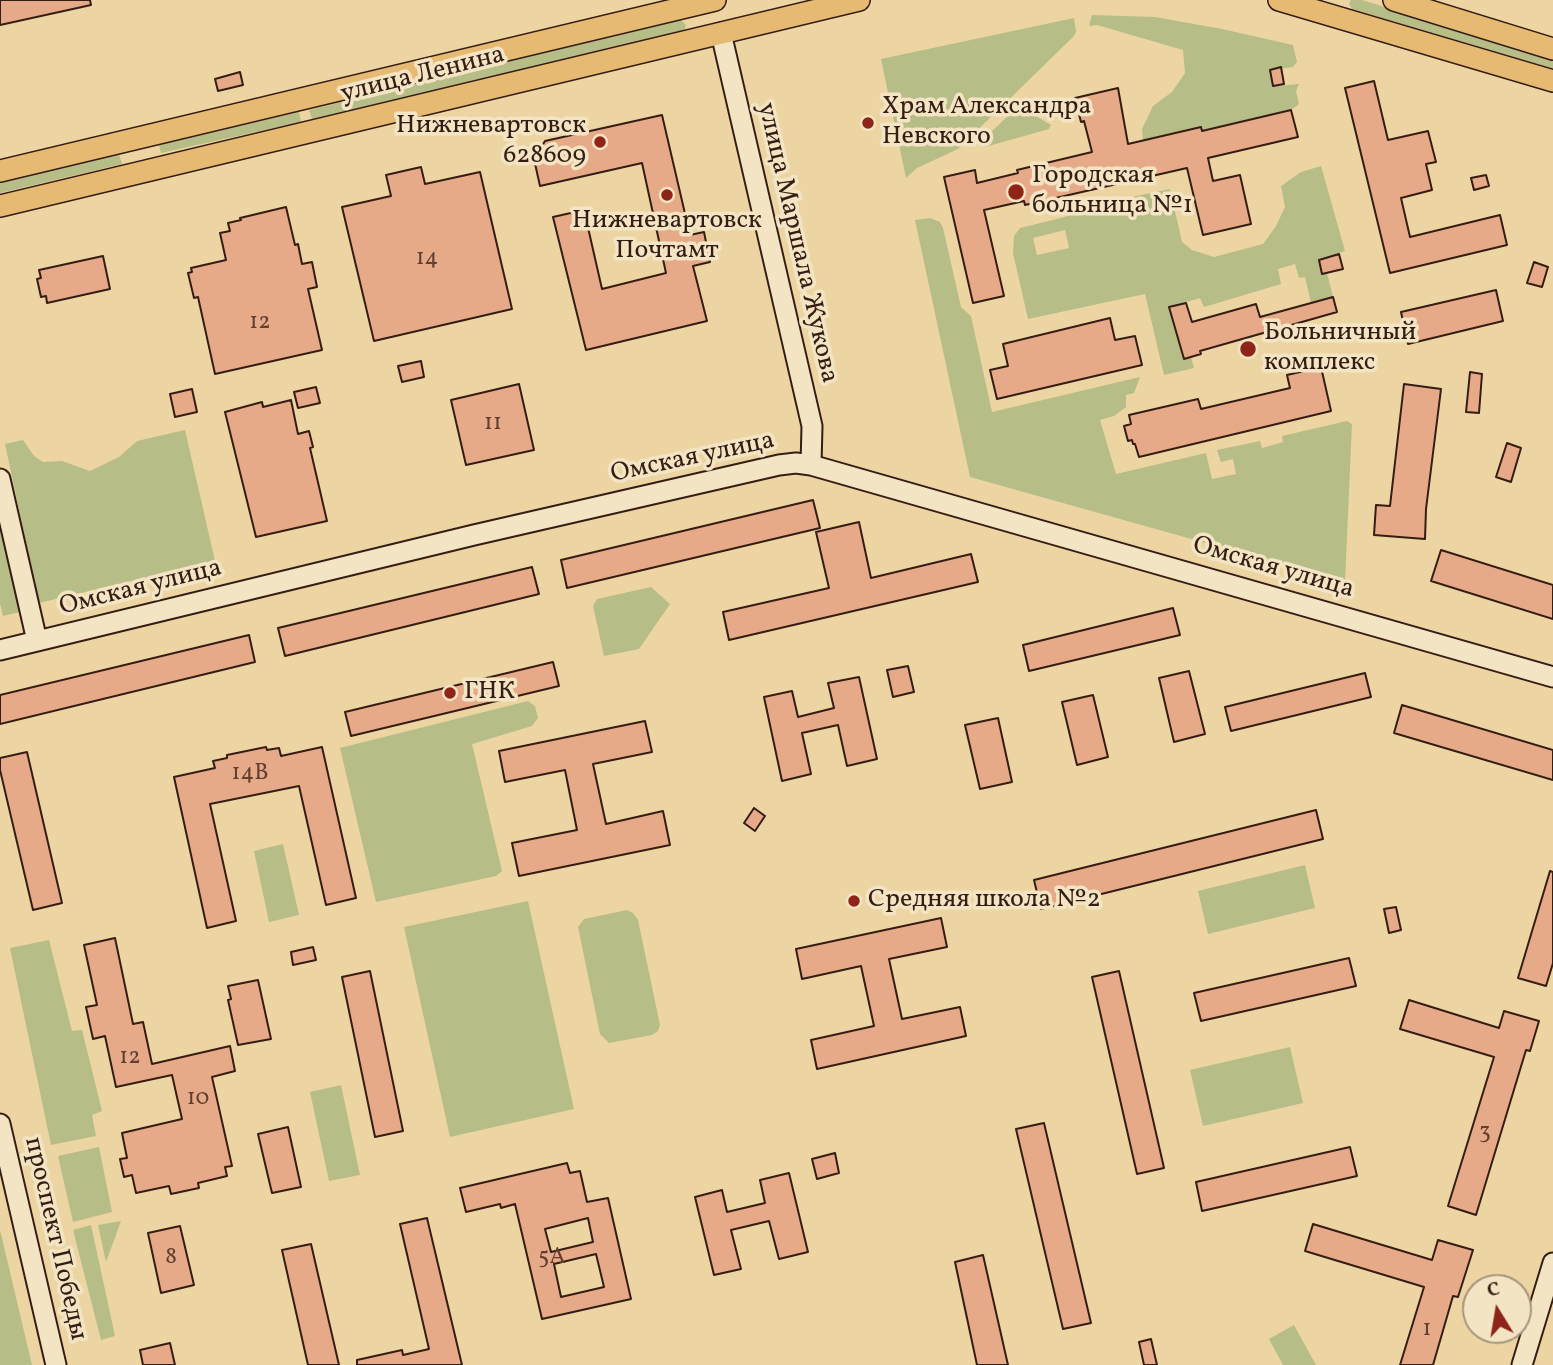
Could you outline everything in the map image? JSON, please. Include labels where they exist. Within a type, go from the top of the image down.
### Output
[{"type":"main road","points":[[721,33],[727,0]]},
{"type":"main road","name":"улица Ленина","points":[[0,206],[859,0]]},
{"type":"main road","points":[[1279,0],[1337,8],[1553,81]]},
{"type":"main road","points":[[1394,0],[1553,49]]},
{"type":"main road","points":[[705,1],[721,33]]},
{"type":"main road","name":"улица Ленина","points":[[0,171],[705,1]]},
{"type":"main road","name":"улица Маршала Жукова","points":[[721,33],[812,426],[811,465]]},
{"type":"main road","points":[[136,138],[144,171]]},
{"type":"main road","name":"Омская улица","points":[[0,650],[474,535],[788,464],[811,465],[1553,677]]},
{"type":"main road","points":[[0,479],[37,642]]},
{"type":"main road","name":"проспект Победы","points":[[0,1124],[56,1365]]},
{"type":"main road","points":[[1522,1365],[1553,1263]]},
{"type":"green space","points":[[1351,0],[1362,0],[1553,58],[1553,69],[1352,9],[1349,3]]},
{"type":"green space","points":[[1092,15],[1155,17],[1293,45],[1297,62],[1293,67],[1270,70],[1274,86],[1299,84],[1296,91],[1299,104],[1291,110],[1202,131],[1200,127],[1143,140],[1142,129],[1153,106],[1172,92],[1185,73],[1183,50],[1097,25],[1089,26]]},
{"type":"green space","points":[[1074,18],[1076,32],[1073,37],[958,149],[917,168],[906,178],[881,59]]},
{"type":"green space","points":[[680,19],[686,25],[680,32],[312,119],[309,110]]},
{"type":"green space","points":[[1016,108],[1026,110],[1051,125],[1049,129],[985,147],[982,145],[983,140]]},
{"type":"green space","points":[[299,112],[301,122],[161,153],[159,145]]},
{"type":"green space","points":[[119,154],[122,164],[0,193],[0,182]]},
{"type":"green space","points":[[1321,166],[1345,251],[1319,260],[1322,274],[1327,273],[1333,297],[1311,303],[1305,277],[1299,278],[1295,264],[1278,269],[1281,284],[1204,307],[1200,298],[1170,307],[1184,358],[1191,357],[1194,368],[1164,375],[1145,294],[1028,319],[1013,253],[1014,236],[1020,228],[1109,202],[1111,214],[1134,209],[1132,197],[1170,189],[1182,242],[1192,250],[1214,257],[1263,244],[1285,207],[1281,186],[1301,172]],"holes":[[[1065,230],[1069,248],[1037,255],[1033,238]]]},
{"type":"green space","points":[[930,218],[940,222],[943,228],[961,307],[971,316],[992,412],[1140,377],[1134,393],[1126,395],[1126,407],[1114,416],[1100,420],[1116,474],[1206,453],[1212,479],[1236,474],[1233,459],[1221,462],[1217,450],[1260,441],[1262,448],[1283,442],[1282,436],[1347,421],[1352,424],[1345,582],[970,477],[915,220]]},
{"type":"green space","points":[[185,430],[215,561],[39,603],[5,444],[23,440],[34,456],[43,462],[62,461],[90,471],[119,457],[137,441]]},
{"type":"green space","points":[[0,528],[20,612],[3,616],[0,604]]},
{"type":"green space","points":[[651,587],[670,604],[639,649],[604,656],[593,606],[597,599]]},
{"type":"green space","points":[[528,701],[535,706],[538,718],[532,726],[472,744],[502,871],[496,876],[376,902],[340,748]]},
{"type":"green space","points":[[283,844],[299,915],[269,922],[254,851]]},
{"type":"green space","points":[[1305,865],[1315,908],[1208,934],[1198,891]]},
{"type":"green space","points":[[528,901],[574,1109],[450,1137],[404,927]]},
{"type":"green space","points":[[627,910],[638,920],[660,1025],[658,1031],[652,1035],[609,1043],[600,1034],[578,927],[584,919]]},
{"type":"green space","points":[[49,940],[72,1031],[82,1030],[102,1111],[92,1115],[96,1136],[51,1145],[10,948]]},
{"type":"green space","points":[[1290,1047],[1303,1103],[1203,1126],[1190,1070]]},
{"type":"green space","points":[[341,1085],[360,1175],[329,1181],[310,1092]]},
{"type":"green space","points":[[99,1147],[112,1212],[73,1222],[58,1156]]},
{"type":"green space","points":[[121,1221],[106,1262],[98,1225]]},
{"type":"green space","points":[[91,1225],[115,1336],[101,1340],[73,1230]]},
{"type":"green space","points":[[0,1232],[1,1234],[32,1365],[0,1365]]},
{"type":"green space","points":[[1294,1325],[1316,1365],[1283,1365],[1269,1339]]},
{"type":"building","points":[[0,0],[90,0],[91,5],[0,25]]},
{"type":"building","points":[[1281,67],[1284,84],[1273,86],[1270,70]]},
{"type":"building","points":[[240,72],[243,85],[218,91],[215,79]]},
{"type":"building","points":[[1374,81],[1388,140],[1428,131],[1436,162],[1426,164],[1432,190],[1401,198],[1410,237],[1500,215],[1507,245],[1390,273],[1345,88]]},
{"type":"building","name":"Городская больница №1","points":[[1118,88],[1128,144],[1201,127],[1202,131],[1291,110],[1298,137],[1208,158],[1213,181],[1240,175],[1251,224],[1203,235],[1187,168],[1025,205],[1024,201],[984,210],[1004,296],[973,303],[944,177],[975,170],[977,183],[1018,173],[1017,170],[1092,152],[1075,98]]},
{"type":"building","points":[[662,115],[690,235],[704,232],[710,262],[693,266],[707,321],[586,350],[553,217],[584,210],[602,289],[666,273],[642,163],[540,186],[534,159],[545,141]]},
{"type":"building","points":[[421,167],[425,184],[480,172],[512,309],[374,341],[342,207],[391,196],[386,175]]},
{"type":"building","points":[[1486,175],[1489,186],[1474,190],[1471,178]]},
{"type":"building","points":[[286,207],[302,264],[312,262],[317,287],[308,289],[322,350],[215,374],[198,297],[194,298],[188,273],[192,272],[191,268],[226,260],[220,233],[230,231],[228,223]]},
{"type":"building","points":[[1339,254],[1343,269],[1322,274],[1319,260]]},
{"type":"building","points":[[103,256],[110,289],[47,303],[46,296],[41,297],[37,279],[41,278],[39,270]]},
{"type":"building","points":[[1534,262],[1548,267],[1542,287],[1527,283]]},
{"type":"building","points":[[1496,290],[1503,321],[1408,344],[1401,312]]},
{"type":"building","points":[[1333,297],[1337,312],[1200,351],[1201,354],[1184,359],[1169,307],[1186,303],[1192,322],[1256,304],[1260,317]]},
{"type":"building","points":[[1110,318],[1115,340],[1135,336],[1142,365],[997,399],[990,370],[1008,366],[1003,344]]},
{"type":"building","points":[[421,361],[424,377],[402,382],[398,366]]},
{"type":"building","points":[[1321,367],[1331,411],[1139,457],[1135,444],[1132,440],[1128,441],[1124,426],[1131,424],[1129,415],[1198,399],[1201,409],[1290,388],[1287,375]]},
{"type":"building","points":[[1470,372],[1482,374],[1479,413],[1466,412]]},
{"type":"building","points":[[519,384],[534,450],[466,465],[451,400]]},
{"type":"building","points":[[1404,384],[1441,389],[1426,509],[1425,539],[1374,535],[1376,505],[1390,506]]},
{"type":"building","points":[[316,387],[320,403],[298,408],[294,392]]},
{"type":"building","points":[[192,389],[197,412],[175,417],[170,394]]},
{"type":"building","points":[[291,400],[298,434],[309,431],[313,447],[310,448],[327,521],[256,537],[225,412],[262,402],[263,407]]},
{"type":"building","points":[[1507,443],[1521,448],[1511,482],[1496,477]]},
{"type":"building","points":[[813,500],[820,528],[567,588],[561,560]]},
{"type":"building","points":[[859,522],[871,578],[971,554],[978,582],[729,640],[723,612],[829,588],[816,532]]},
{"type":"building","points":[[1441,550],[1553,585],[1553,619],[1431,581]]},
{"type":"building","points":[[532,567],[539,594],[285,656],[278,628]]},
{"type":"building","points":[[1173,608],[1180,635],[1029,671],[1023,645]]},
{"type":"building","points":[[249,635],[255,662],[0,724],[0,695]]},
{"type":"building","points":[[553,662],[559,686],[351,736],[345,712]]},
{"type":"building","points":[[908,666],[914,692],[893,697],[887,670]]},
{"type":"building","points":[[1189,671],[1205,734],[1174,742],[1159,678]]},
{"type":"building","points":[[1365,673],[1371,697],[1231,731],[1225,707]]},
{"type":"building","points":[[859,677],[877,759],[847,766],[838,725],[802,733],[811,774],[782,781],[764,697],[792,691],[798,717],[834,708],[828,683]]},
{"type":"building","points":[[1093,695],[1108,757],[1077,765],[1062,702]]},
{"type":"building","points":[[1402,705],[1553,750],[1553,780],[1394,733]]},
{"type":"building","points":[[998,718],[1012,782],[980,789],[965,725]]},
{"type":"building","points":[[645,721],[652,752],[593,764],[606,824],[663,811],[670,845],[519,876],[512,843],[577,830],[565,770],[505,782],[499,751]]},
{"type":"building","points":[[266,747],[267,750],[279,748],[281,756],[322,747],[356,898],[326,905],[299,786],[210,804],[236,921],[207,928],[174,777],[215,768],[213,761],[227,758],[227,755]]},
{"type":"building","points":[[27,752],[62,903],[33,910],[0,770],[0,758]]},
{"type":"building","points":[[754,808],[765,816],[755,831],[744,823]]},
{"type":"building","points":[[1316,810],[1323,839],[1041,909],[1034,880]]},
{"type":"building","points":[[1550,871],[1553,872],[1553,963],[1546,986],[1518,978]]},
{"type":"building","points":[[1396,907],[1401,930],[1389,933],[1384,909]]},
{"type":"building","points":[[941,918],[947,947],[889,959],[902,1019],[960,1007],[966,1036],[817,1069],[811,1040],[874,1026],[861,966],[802,979],[796,949]]},
{"type":"building","points":[[115,938],[133,1024],[143,1022],[152,1064],[230,1046],[235,1071],[212,1077],[232,1166],[225,1167],[227,1176],[198,1183],[199,1188],[171,1194],[169,1186],[136,1193],[132,1175],[124,1177],[120,1159],[127,1158],[122,1133],[182,1119],[172,1075],[116,1087],[105,1036],[93,1039],[86,1007],[97,1005],[84,945]]},
{"type":"building","points":[[313,947],[316,960],[293,965],[291,952]]},
{"type":"building","points":[[1349,958],[1356,986],[1201,1021],[1194,993]]},
{"type":"building","points":[[370,971],[403,1131],[375,1137],[342,977]]},
{"type":"building","points":[[1119,971],[1164,1168],[1137,1174],[1092,977]]},
{"type":"building","points":[[258,980],[271,1039],[238,1045],[228,1000],[231,999],[228,986]]},
{"type":"building","points":[[1409,1000],[1499,1028],[1504,1011],[1539,1021],[1530,1051],[1526,1050],[1476,1215],[1448,1206],[1494,1057],[1400,1029]]},
{"type":"building","points":[[1044,1123],[1091,1323],[1063,1329],[1016,1129]]},
{"type":"building","points":[[288,1127],[301,1187],[272,1193],[258,1134]]},
{"type":"building","points":[[1350,1147],[1357,1176],[1202,1211],[1196,1182]]},
{"type":"building","points":[[835,1153],[839,1173],[817,1179],[812,1159]]},
{"type":"building","points":[[567,1163],[570,1173],[580,1171],[587,1202],[608,1198],[631,1299],[542,1319],[515,1204],[501,1208],[500,1204],[466,1212],[460,1188]],"holes":[[[588,1218],[593,1242],[551,1252],[545,1229]],[[596,1254],[604,1287],[561,1297],[554,1264]]]},
{"type":"building","points":[[789,1173],[808,1252],[779,1259],[769,1221],[731,1230],[741,1269],[714,1275],[695,1197],[722,1190],[727,1212],[765,1203],[760,1180]]},
{"type":"building","points":[[427,1218],[462,1365],[357,1365],[357,1360],[402,1350],[403,1355],[429,1349],[400,1224]]},
{"type":"building","points":[[1313,1224],[1432,1260],[1438,1240],[1473,1250],[1465,1274],[1462,1274],[1458,1297],[1453,1296],[1433,1365],[1400,1365],[1424,1287],[1305,1251]]},
{"type":"building","points":[[180,1226],[194,1285],[161,1293],[148,1233]]},
{"type":"building","points":[[311,1244],[339,1365],[308,1365],[282,1250]]},
{"type":"building","points":[[983,1255],[1008,1365],[977,1365],[955,1262]]},
{"type":"building","points":[[1151,1339],[1157,1365],[1144,1365],[1139,1342]]},
{"type":"building","points":[[170,1343],[175,1365],[143,1365],[140,1350]]},
{"type":"place","name":"Храм Александра Невского","points":[[868,123]]},
{"type":"place","name":"Нижневартовск 628609","points":[[600,142]]},
{"type":"place","name":"Городская больница №1","points":[[1016,192]]},
{"type":"place","name":"Нижневартовск Почтамт","points":[[667,195]]},
{"type":"place","name":"Больничный комплекс","points":[[1248,349]]},
{"type":"place","name":"ГНК","points":[[450,693]]},
{"type":"place","name":"Средняя школа №2","points":[[854,901]]}]
